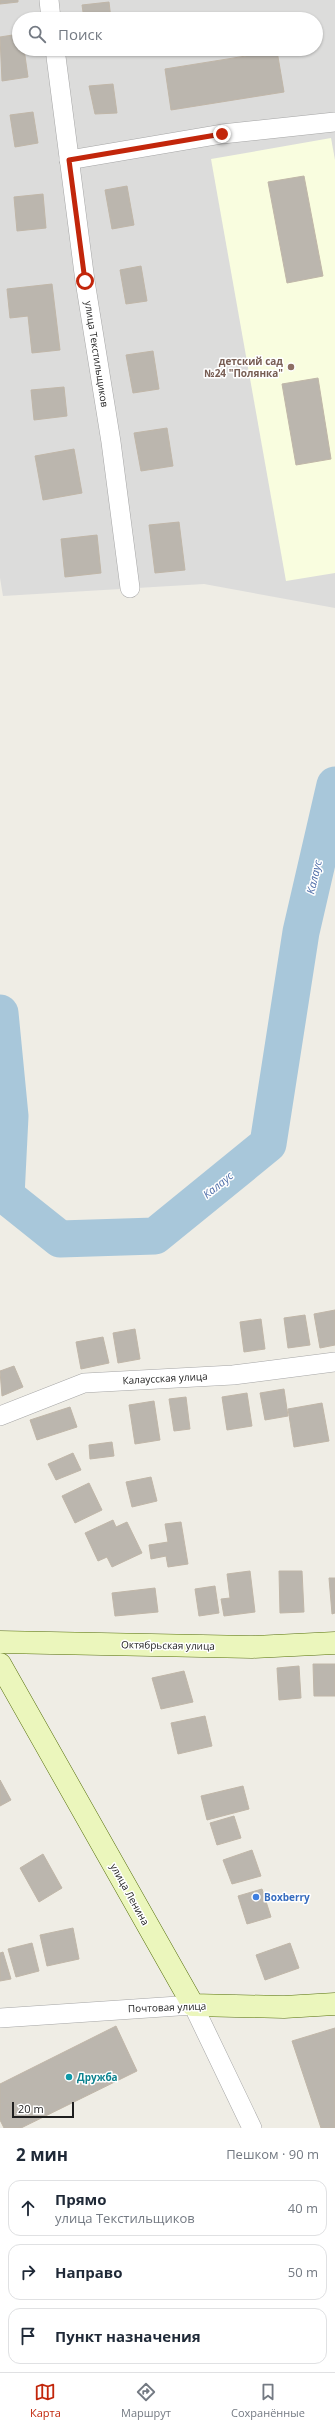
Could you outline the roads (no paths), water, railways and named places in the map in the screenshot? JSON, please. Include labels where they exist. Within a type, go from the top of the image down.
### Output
[{"type":"main road","name":"Октябрьская улица","points":[[0,1642],[252,1647],[335,1643]]},
{"type":"main road","name":"улица Ленина","points":[[0,1664],[192,2005]]},
{"type":"main road","name":"Почтовая улица","points":[[192,2005],[284,2007],[335,2004]]},
{"type":"street","points":[[49,0],[50,12]]},
{"type":"street","name":"улица Текстильщиков","points":[[56,56],[85,281],[111,442],[130,588]]},
{"type":"street","points":[[69,160],[222,134],[335,122]]},
{"type":"street","name":"Калаусская улица","points":[[0,1416],[84,1383],[233,1375],[335,1362]]},
{"type":"street","name":"Почтовая улица","points":[[0,2018],[192,2005]]},
{"type":"street","name":"улица Ленина","points":[[192,2005],[252,2128]]},
{"type":"waterway","name":"Калаус","points":[[0,1013],[10,1116],[6,1196],[60,1239],[155,1236],[268,1144],[301,932],[335,785]]},
{"type":"place","name":"детский сад №24 \"Полянка\"","points":[[291,367]]},
{"type":"place","name":"Boxberry","points":[[256,1897]]},
{"type":"place","name":"Дружба","points":[[69,2077]]}]
